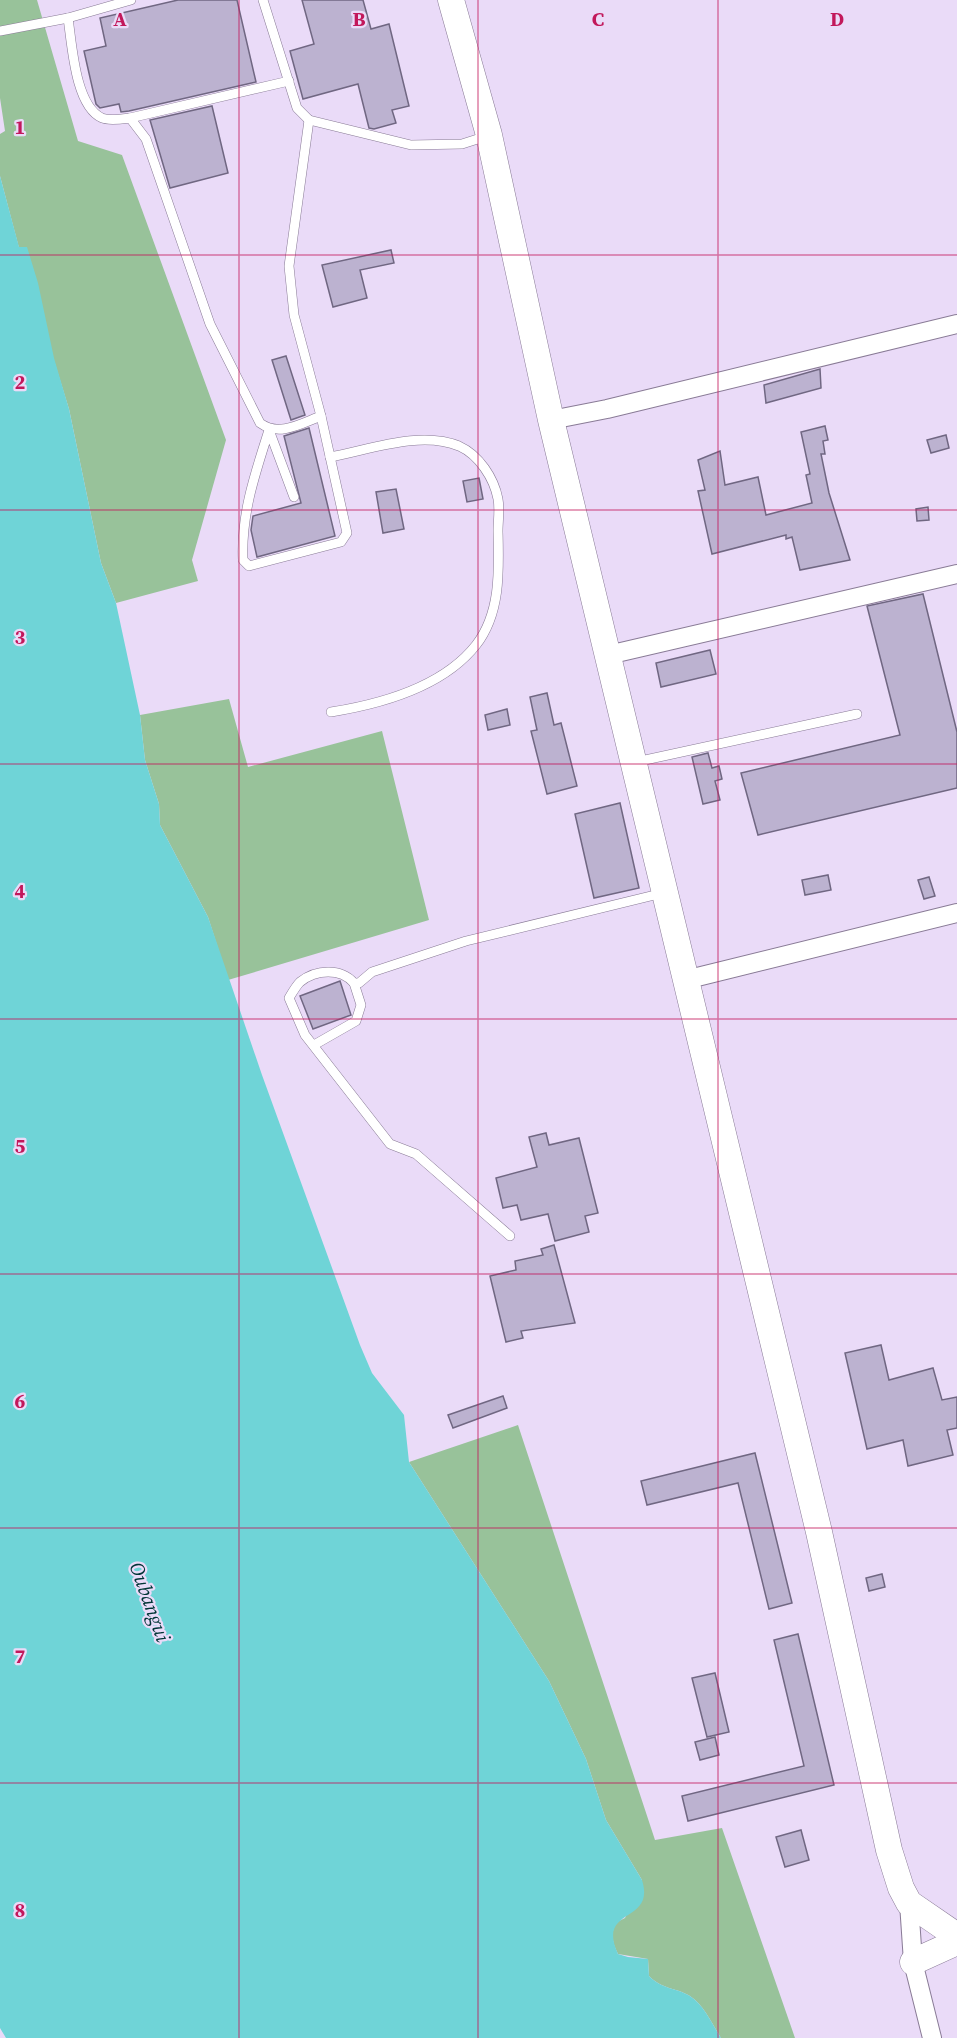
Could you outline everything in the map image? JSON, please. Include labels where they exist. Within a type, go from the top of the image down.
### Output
[{"type":"street","points":[[451,0],[489,135],[551,420],[636,762],[684,980],[816,1520],[889,1851],[901,1888],[909,1903],[913,1962],[932,2038]]},
{"type":"street","points":[[551,420],[957,324]]},
{"type":"street","points":[[608,655],[957,574]]},
{"type":"street","points":[[684,980],[957,913]]},
{"type":"street","points":[[909,1903],[957,1936]]},
{"type":"street","points":[[913,1962],[957,1942]]},
{"type":"lane","points":[[0,31],[68,18],[131,0]]},
{"type":"lane","points":[[263,0],[297,108],[309,120],[411,145],[462,144],[489,135]]},
{"type":"lane","points":[[68,18],[81,90],[89,109],[103,119],[130,118],[289,81]]},
{"type":"lane","points":[[130,118],[146,139],[210,324],[260,423],[269,430],[294,497]]},
{"type":"lane","points":[[269,430],[246,503],[242,534],[243,560],[249,566],[341,542],[347,533],[321,416],[294,315],[289,266],[309,120]]},
{"type":"lane","points":[[269,430],[281,431],[321,416]]},
{"type":"lane","points":[[330,457],[426,439],[460,447],[480,461],[489,474],[498,500],[499,576],[492,617],[476,644],[454,667],[427,682],[367,706],[331,712]]},
{"type":"lane","points":[[636,762],[857,714]]},
{"type":"lane","points":[[354,983],[359,983],[372,972],[466,941],[665,893]]},
{"type":"lane","points":[[314,1045],[356,1022],[361,1005],[354,983],[348,976],[328,970],[301,981],[289,998],[305,1035],[390,1144],[416,1154],[510,1236]]},
{"type":"shaded area","points":[[0,0],[37,0],[78,141],[122,155],[226,440],[192,560],[198,581],[116,603],[101,563],[69,409],[19,248],[0,176],[0,134],[5,131],[0,98]]},
{"type":"shaded area","points":[[229,699],[248,767],[382,731],[429,920],[228,980],[208,917],[160,825],[159,804],[145,760],[140,715]]},
{"type":"shaded area","points":[[518,1425],[655,1840],[722,1828],[795,2038],[721,2038],[695,2000],[685,1993],[659,1984],[649,1976],[648,1959],[618,1954],[616,1950],[613,1942],[615,1923],[625,1918],[642,1880],[606,1820],[586,1759],[549,1681],[409,1462]]},
{"type":"water","name":"Oubangui","points":[[0,176],[19,247],[27,247],[38,283],[54,358],[69,409],[101,563],[116,603],[140,715],[145,760],[159,804],[160,825],[208,917],[262,1075],[360,1345],[372,1373],[404,1415],[409,1462],[549,1681],[586,1759],[606,1820],[642,1880],[644,1894],[641,1904],[614,1929],[613,1939],[618,1954],[648,1959],[649,1976],[659,1984],[685,1993],[695,2000],[721,2038],[6,2038],[0,2028]]},
{"type":"building","points":[[178,0],[237,0],[256,82],[129,111],[121,112],[119,104],[100,108],[96,104],[84,51],[106,46],[100,18]]},
{"type":"building","points":[[302,0],[363,0],[371,29],[389,24],[409,106],[392,110],[396,123],[374,129],[369,128],[358,84],[303,99],[290,51],[314,44]]},
{"type":"building","points":[[212,106],[228,173],[170,188],[150,120]]},
{"type":"building","points":[[391,250],[394,263],[360,270],[367,298],[333,307],[322,265]]},
{"type":"building","points":[[286,356],[305,415],[291,420],[272,360]]},
{"type":"building","points":[[820,369],[821,388],[766,403],[764,385]]},
{"type":"building","points":[[825,426],[828,440],[823,441],[825,454],[821,454],[829,493],[850,560],[800,570],[792,537],[786,539],[786,535],[712,554],[698,491],[705,490],[698,460],[720,451],[725,485],[758,477],[766,515],[812,503],[806,475],[810,474],[801,432]]},
{"type":"building","points":[[309,428],[335,536],[257,557],[251,530],[253,516],[301,503],[284,436]]},
{"type":"building","points":[[946,435],[949,448],[931,453],[927,440]]},
{"type":"building","points":[[479,478],[483,499],[467,502],[463,481]]},
{"type":"building","points":[[396,489],[404,529],[383,533],[376,492]]},
{"type":"building","points":[[928,507],[929,520],[917,521],[916,509]]},
{"type":"building","points":[[923,594],[957,732],[957,788],[758,835],[741,773],[900,735],[867,606]]},
{"type":"building","points":[[710,650],[716,674],[661,687],[656,663]]},
{"type":"building","points":[[547,693],[554,725],[561,723],[577,786],[547,794],[531,731],[537,730],[530,697]]},
{"type":"building","points":[[507,709],[510,725],[488,730],[485,715]]},
{"type":"building","points":[[708,753],[712,768],[719,766],[722,779],[715,781],[720,800],[703,804],[692,757]]},
{"type":"building","points":[[620,803],[639,888],[594,898],[575,814]]},
{"type":"building","points":[[828,875],[831,890],[805,895],[802,880]]},
{"type":"building","points":[[929,877],[935,896],[924,899],[918,880]]},
{"type":"building","points":[[340,981],[351,1015],[313,1029],[300,996]]},
{"type":"building","points":[[546,1133],[549,1145],[579,1138],[598,1213],[585,1216],[589,1232],[555,1241],[548,1214],[521,1220],[517,1205],[503,1208],[496,1178],[537,1167],[529,1137]]},
{"type":"building","points":[[554,1245],[575,1323],[521,1331],[523,1338],[506,1342],[490,1276],[516,1270],[515,1261],[543,1255],[541,1249]]},
{"type":"building","points":[[881,1345],[889,1380],[933,1368],[942,1400],[957,1397],[957,1428],[947,1430],[953,1455],[908,1466],[903,1440],[867,1449],[845,1353]]},
{"type":"building","points":[[503,1396],[507,1408],[453,1428],[448,1415]]},
{"type":"building","points":[[755,1453],[792,1603],[769,1609],[738,1483],[647,1505],[641,1481]]},
{"type":"building","points":[[882,1574],[885,1587],[869,1591],[866,1578]]},
{"type":"building","points":[[798,1634],[834,1785],[688,1821],[682,1796],[804,1766],[774,1640]]},
{"type":"building","points":[[715,1673],[729,1732],[707,1737],[692,1678]]},
{"type":"building","points":[[715,1737],[719,1755],[700,1760],[695,1742]]},
{"type":"building","points":[[801,1830],[809,1860],[785,1867],[776,1837]]}]
